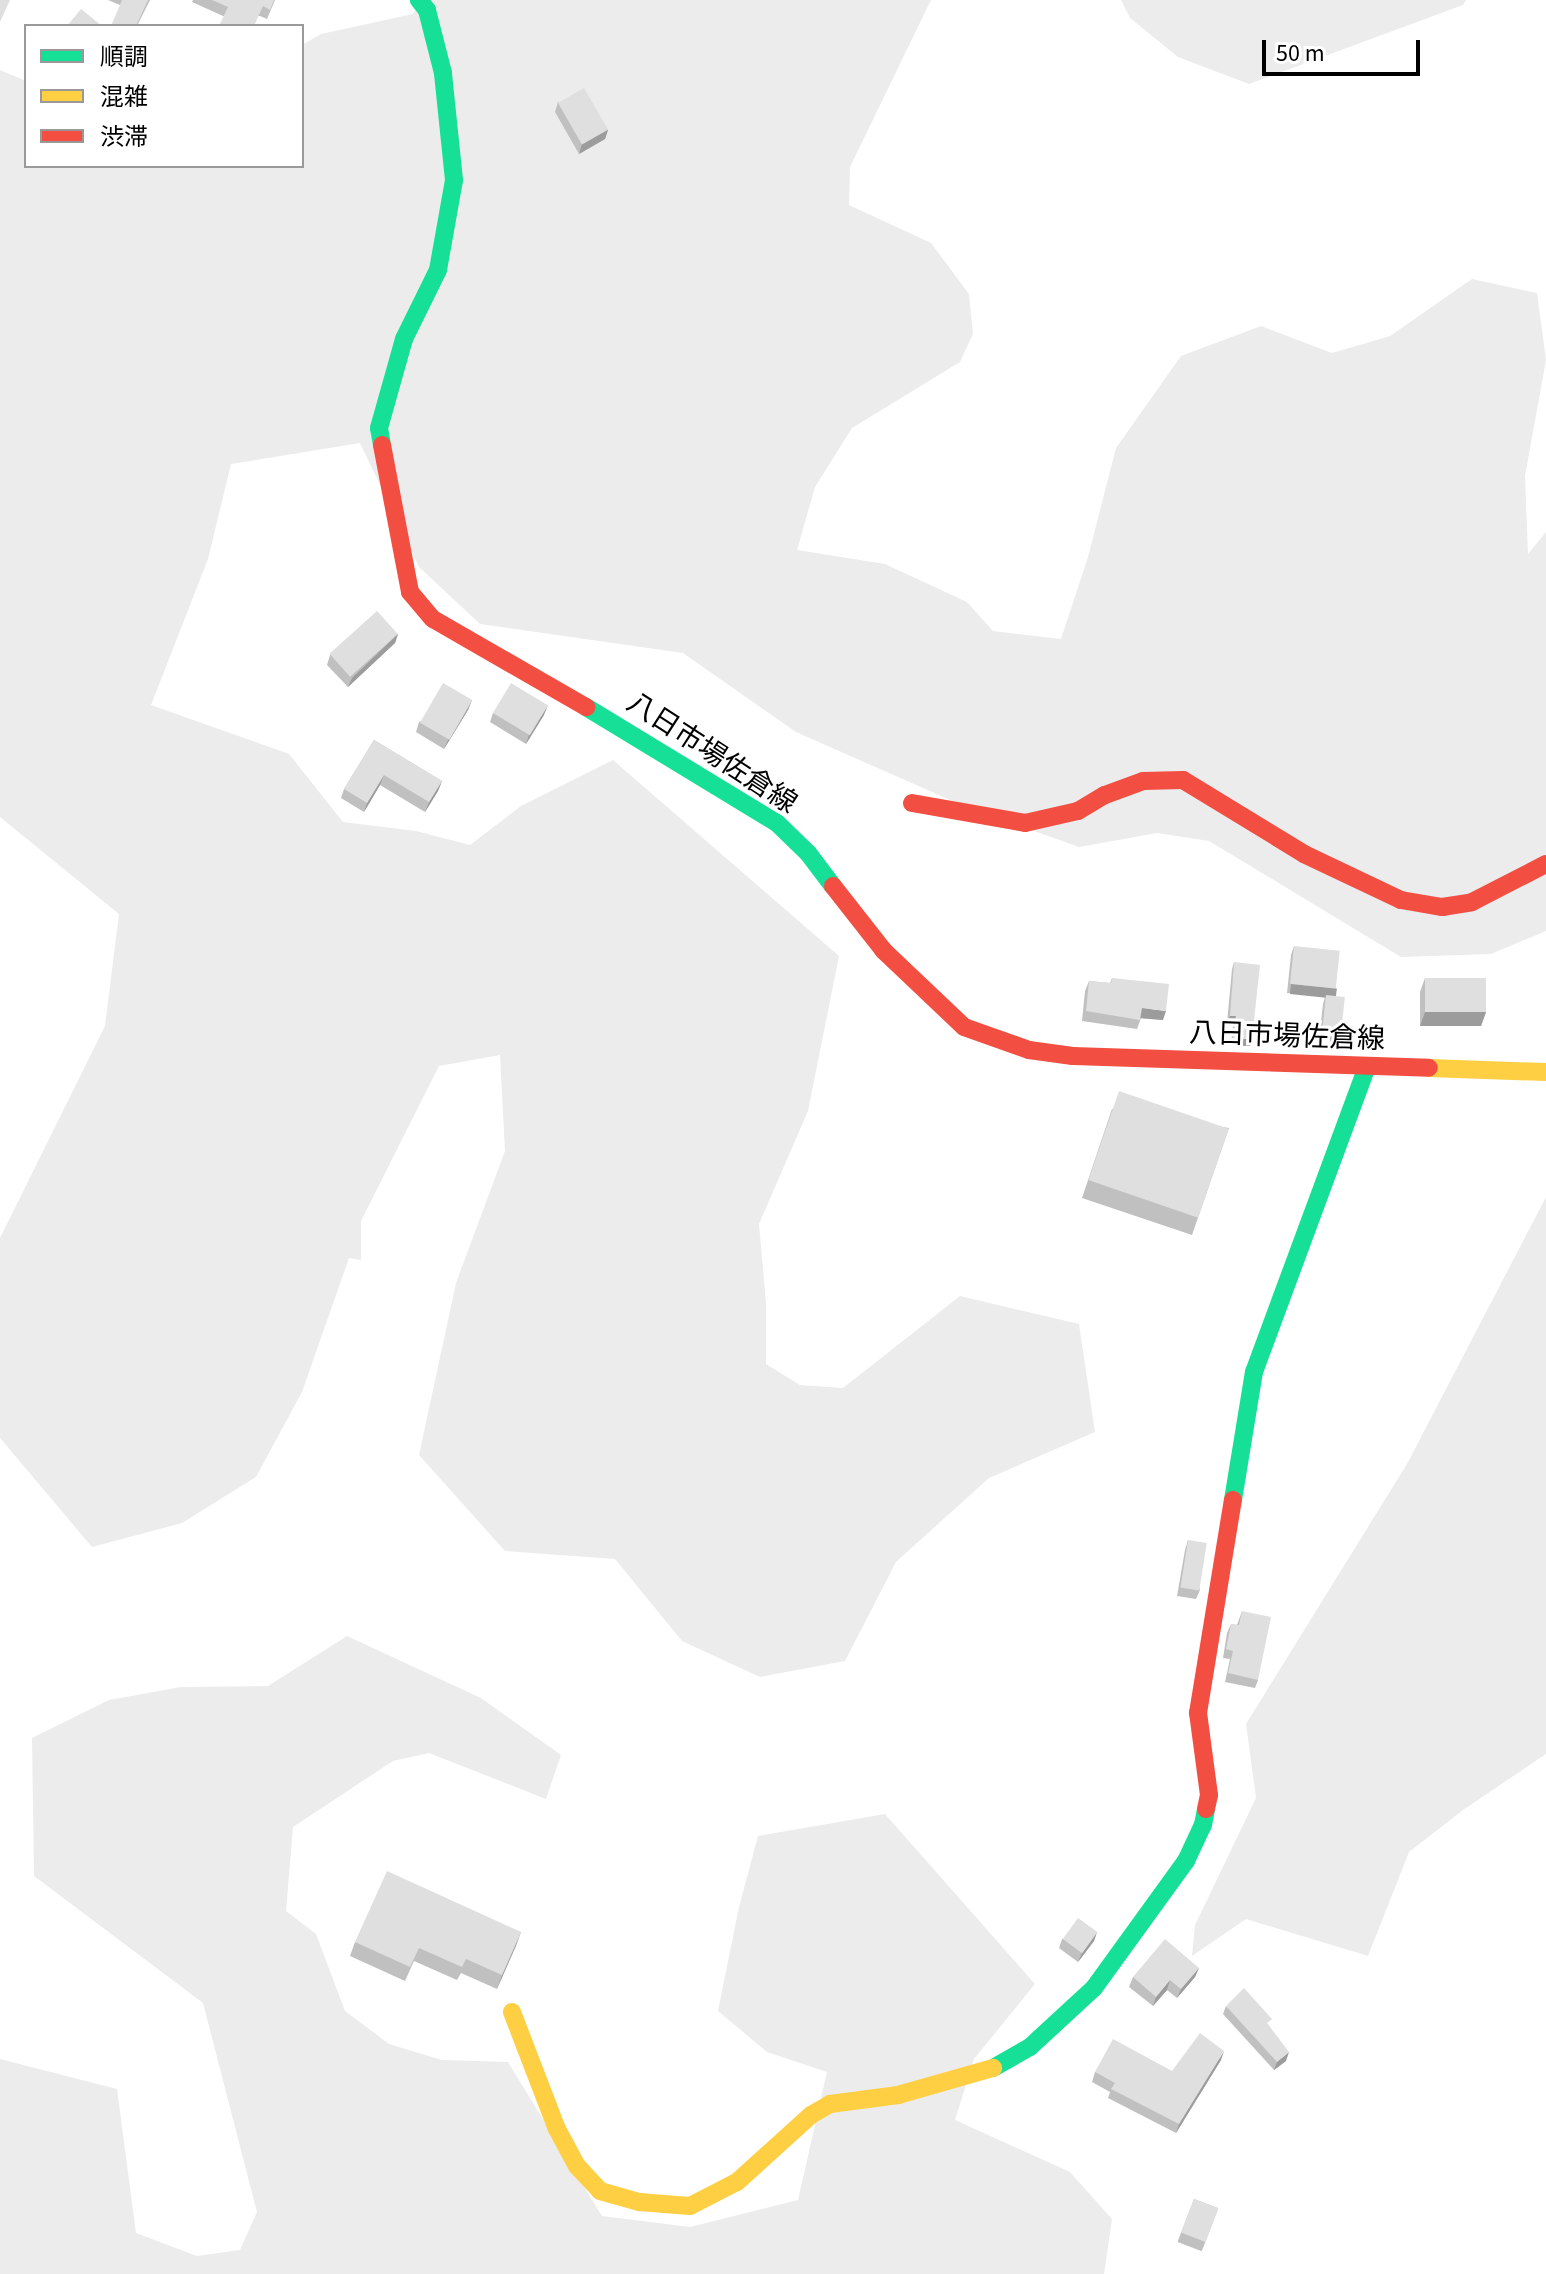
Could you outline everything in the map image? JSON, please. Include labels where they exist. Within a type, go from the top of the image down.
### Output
[{"type":"street","name":"八日市場佐倉線","points":[[419,0],[427,10],[443,73],[454,180],[438,270],[404,339],[379,428],[410,592],[433,619],[505,658],[777,823],[808,853],[884,951],[964,1027],[1029,1050],[1073,1056],[1546,1072]]},
{"type":"street","points":[[912,803],[945,812],[1025,823],[1078,811],[1105,795],[1143,781],[1183,780],[1304,854],[1401,900],[1442,907],[1472,902],[1546,864]]},
{"type":"street","points":[[512,2012],[557,2129],[577,2166],[600,2191],[639,2202],[690,2206],[737,2182],[811,2115],[830,2104],[898,2095],[991,2069],[1030,2047],[1084,1998],[1146,1921],[1186,1861],[1203,1825],[1209,1795],[1198,1713],[1254,1372],[1367,1066]]},
{"type":"shaded area","points":[[422,0],[931,0],[850,167],[849,205],[931,243],[969,294],[973,334],[960,362],[852,428],[815,487],[797,550],[885,564],[967,602],[993,631],[1061,639],[1088,557],[1116,448],[1181,356],[1261,326],[1332,353],[1390,336],[1472,279],[1537,293],[1546,360],[1525,476],[1528,554],[1546,532],[1546,931],[1491,954],[1401,957],[1209,841],[1157,833],[1079,847],[964,806],[796,732],[683,653],[480,624],[419,567],[360,443],[231,464],[208,559],[151,705],[289,754],[343,822],[416,831],[470,845],[521,806],[613,760],[839,956],[808,1111],[759,1224],[766,1303],[766,1364],[800,1385],[843,1388],[960,1296],[1079,1324],[1095,1432],[989,1478],[896,1562],[845,1661],[760,1677],[682,1641],[615,1559],[505,1551],[419,1455],[456,1283],[505,1151],[500,1055],[439,1066],[361,1221],[361,1260],[349,1258],[302,1392],[256,1477],[182,1523],[92,1547],[0,1438],[0,1238],[105,1026],[119,914],[0,817],[0,70],[24,80],[24,168],[304,168],[304,44],[321,34],[413,14]]},
{"type":"shaded area","points":[[1121,0],[1466,0],[1463,5],[1249,84],[1178,57],[1130,18]]},
{"type":"shaded area","points":[[1546,1197],[1546,1754],[1463,1810],[1409,1852],[1368,1956],[1246,1919],[1192,1956],[1195,1925],[1256,1798],[1246,1724],[1407,1464]]},
{"type":"shaded area","points":[[347,1636],[481,1698],[561,1755],[546,1799],[429,1753],[393,1761],[293,1827],[286,1911],[316,1934],[345,2011],[389,2044],[442,2060],[508,2062],[602,2216],[690,2227],[798,2200],[827,2072],[767,2052],[718,2011],[739,1907],[758,1836],[885,1814],[1035,1984],[974,2059],[955,2120],[1070,2172],[1112,2219],[1104,2274],[0,2274],[0,2059],[117,2089],[136,2233],[197,2256],[240,2250],[257,2212],[203,2003],[34,1876],[32,1738],[109,1700],[181,1687],[268,1686]]},
{"type":"building","points":[[0,0],[10,0],[0,22]]},
{"type":"building","points":[[122,0],[148,0],[137,24],[112,24]]},
{"type":"building","points":[[212,0],[274,0],[270,10],[263,6],[255,24],[220,24],[228,7]]},
{"type":"building","points":[[81,9],[100,24],[69,24]]},
{"type":"building","points":[[584,88],[608,130],[582,145],[558,103]]},
{"type":"building","points":[[377,611],[398,634],[350,677],[329,654]]},
{"type":"building","points":[[443,683],[472,700],[449,740],[420,723]]},
{"type":"building","points":[[511,683],[548,705],[530,735],[493,713]]},
{"type":"building","points":[[374,740],[442,781],[429,802],[384,775],[367,803],[344,789]]},
{"type":"building","points":[[1294,946],[1340,951],[1336,989],[1290,984]]},
{"type":"building","points":[[1234,962],[1260,965],[1252,1039],[1233,1039],[1236,1016],[1230,1016]]},
{"type":"building","points":[[1112,978],[1169,984],[1166,1011],[1142,1008],[1140,1020],[1086,1011],[1089,981],[1111,983]]},
{"type":"building","points":[[1425,978],[1486,978],[1486,1012],[1425,1012]]},
{"type":"building","points":[[1326,995],[1345,997],[1341,1033],[1322,1031]]},
{"type":"building","points":[[1119,1091],[1229,1129],[1198,1218],[1088,1180]]},
{"type":"building","points":[[1188,1540],[1207,1543],[1199,1590],[1180,1587]]},
{"type":"building","points":[[1242,1611],[1271,1617],[1258,1680],[1228,1673],[1233,1651],[1226,1649],[1231,1624],[1239,1625]]},
{"type":"building","points":[[387,1871],[521,1932],[502,1975],[466,1959],[462,1967],[419,1948],[410,1967],[355,1942]]},
{"type":"building","points":[[1078,1918],[1097,1932],[1082,1953],[1063,1939]]},
{"type":"building","points":[[1165,1939],[1199,1968],[1181,1989],[1170,1980],[1156,1997],[1133,1977]]},
{"type":"building","points":[[1244,1988],[1272,2019],[1267,2023],[1289,2052],[1277,2062],[1226,2006]]},
{"type":"building","points":[[1200,2033],[1224,2051],[1179,2124],[1111,2089],[1115,2083],[1095,2072],[1113,2039],[1172,2071]]},
{"type":"building","points":[[1194,2199],[1218,2208],[1205,2242],[1181,2233]]},
{"type":"traffic: fast","points":[[382,445],[379,428],[404,339],[438,270],[454,180],[443,73],[427,10],[419,0]]},
{"type":"traffic: fast","points":[[586,707],[777,823],[808,853],[833,886]]},
{"type":"traffic: fast","points":[[1233,1500],[1254,1372],[1367,1066]]},
{"type":"traffic: fast","points":[[993,2068],[1030,2047],[1094,1988],[1186,1861],[1203,1825],[1206,1809]]},
{"type":"traffic: slow","points":[[1429,1068],[1546,1072]]},
{"type":"traffic: slow","points":[[512,2012],[557,2129],[577,2166],[600,2191],[639,2202],[690,2206],[737,2182],[811,2115],[830,2104],[898,2095],[993,2068]]},
{"type":"traffic: jam","points":[[382,445],[410,592],[433,619],[586,707]]},
{"type":"traffic: jam","points":[[912,803],[1025,823],[1078,811],[1105,795],[1143,781],[1183,780],[1304,854],[1401,900],[1442,907],[1472,902],[1546,864]]},
{"type":"traffic: jam","points":[[833,886],[884,951],[964,1027],[1029,1050],[1073,1056],[1429,1068]]},
{"type":"traffic: jam","points":[[1206,1809],[1209,1795],[1198,1713],[1233,1500]]}]
